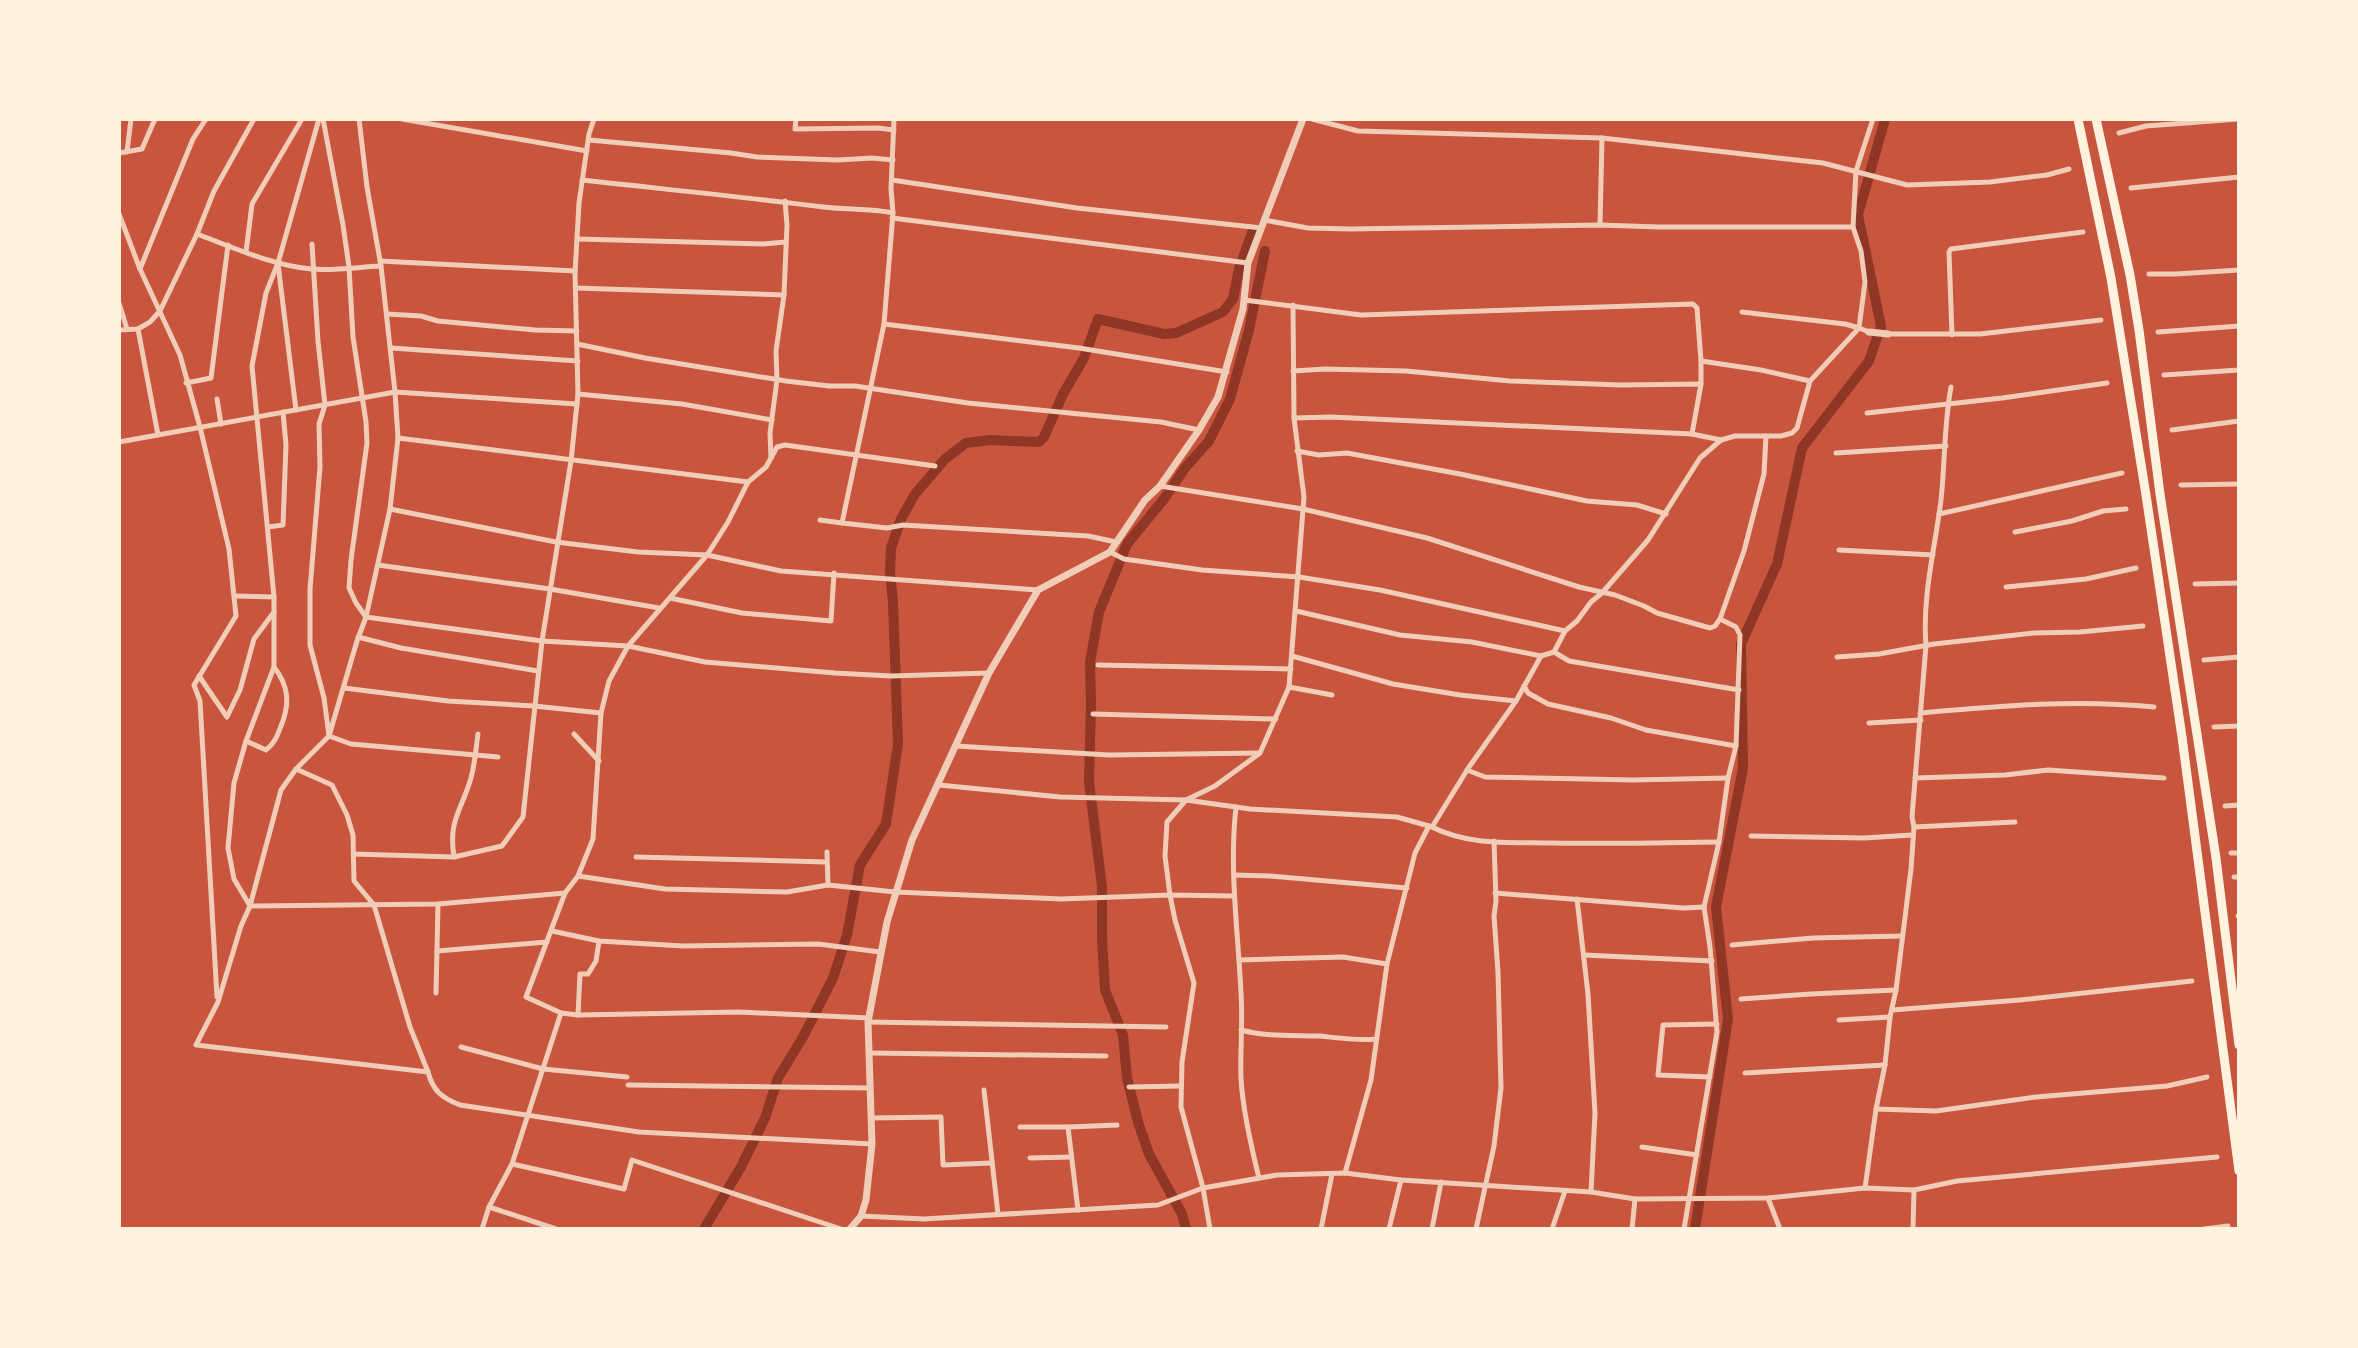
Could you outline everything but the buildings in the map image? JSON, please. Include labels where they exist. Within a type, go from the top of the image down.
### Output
[{"type":"highway","points":[[2078,119],[2111,278],[2146,495],[2239,1171]]},
{"type":"highway","points":[[2096,119],[2130,275],[2139,330],[2216,858],[2239,1045]]},
{"type":"street","points":[[127,152],[131,119]]},
{"type":"street","points":[[119,153],[142,149],[155,119]]},
{"type":"street","points":[[140,269],[193,139],[206,119]]},
{"type":"street","points":[[119,330],[138,329],[150,322],[160,311],[197,234],[214,191],[254,119]]},
{"type":"street","points":[[246,252],[253,204],[302,119]]},
{"type":"street","points":[[250,906],[234,879],[228,848],[234,783],[246,741],[274,667],[274,597],[253,366],[266,293],[278,263],[321,119]]},
{"type":"street","points":[[321,119],[349,267],[353,337],[363,398],[367,443],[356,510],[349,588],[366,617]]},
{"type":"street","points":[[359,119],[387,314],[395,392],[398,438],[390,509],[366,617],[329,736],[296,769],[281,790],[250,906],[241,926],[218,1002],[196,1045],[428,1072]]},
{"type":"street","points":[[402,119],[587,151]]},
{"type":"street","points":[[354,854],[454,857],[502,846],[523,817],[538,671],[556,542],[571,461],[577,404],[575,271],[579,203],[594,119]]},
{"type":"street","points":[[796,119],[795,129],[894,130]]},
{"type":"street","points":[[842,523],[884,324],[893,215],[894,119]]},
{"type":"street","points":[[850,1229],[861,1216],[866,1200],[872,1144],[868,1020],[880,952],[912,840],[989,673],[1038,590],[1110,552],[1145,500],[1161,486],[1218,397],[1245,300],[1247,263],[1303,119]]},
{"type":"street","points":[[1312,119],[1358,131],[1602,138],[1823,163],[1907,185],[1990,183],[2069,169]]},
{"type":"street","points":[[1296,611],[1400,635],[1472,642],[1541,656],[1554,652],[1565,631],[1577,621],[1648,540],[1700,458],[1721,440],[1735,436],[1781,436],[1792,433],[1797,428],[1811,381],[1859,328],[1865,282],[1861,251],[1853,227],[1856,171],[1873,119]]},
{"type":"street","points":[[2119,133],[2146,126],[2239,119]]},
{"type":"street","points":[[1600,225],[1602,138]]},
{"type":"street","points":[[589,140],[731,153],[757,158],[893,160]]},
{"type":"street","points":[[2131,188],[2239,177]]},
{"type":"street","points":[[582,180],[838,209],[878,209],[893,215],[1247,263]]},
{"type":"street","points":[[892,180],[1077,208],[1308,228],[1600,225],[1853,227]]},
{"type":"street","points":[[771,458],[770,433],[777,380],[776,351],[784,295],[787,225],[785,201]]},
{"type":"street","points":[[119,214],[140,269],[180,355],[229,549],[235,596],[236,616],[194,684],[200,701],[218,1002]]},
{"type":"street","points":[[1952,335],[1951,249],[2083,232]]},
{"type":"street","points":[[197,234],[278,263],[314,269],[380,264],[575,271]]},
{"type":"street","points":[[578,239],[752,244],[786,242]]},
{"type":"street","points":[[312,244],[325,405],[319,424],[320,467],[310,589],[310,645],[324,698],[329,736]]},
{"type":"street","points":[[186,383],[211,377],[228,245]]},
{"type":"street","points":[[278,263],[296,410]]},
{"type":"street","points":[[2149,274],[2239,270]]},
{"type":"street","points":[[576,288],[784,295]]},
{"type":"street","points":[[1245,300],[1361,315],[1693,304],[1697,308],[1701,384],[1692,434]]},
{"type":"street","points":[[119,303],[127,329]]},
{"type":"street","points":[[1210,1229],[1203,1188],[1181,1107],[1182,1062],[1194,983],[1170,895],[1166,856],[1167,822],[1186,800],[1215,786],[1260,753],[1289,687],[1303,509],[1303,472],[1297,451],[1294,418],[1293,305]]},
{"type":"street","points":[[1742,312],[1845,324],[1869,332],[1888,334],[1980,334],[2101,320]]},
{"type":"street","points":[[387,314],[535,330],[577,331]]},
{"type":"street","points":[[884,324],[1095,350],[1227,372]]},
{"type":"street","points":[[2158,332],[2239,326]]},
{"type":"street","points":[[138,329],[158,435]]},
{"type":"street","points":[[577,344],[645,359],[777,380],[871,388],[968,402],[1161,422],[1199,430]]},
{"type":"street","points":[[391,348],[578,361]]},
{"type":"street","points":[[1701,361],[1811,381]]},
{"type":"street","points":[[2164,375],[2239,370]]},
{"type":"street","points":[[1293,371],[1406,371],[1510,381],[1621,385],[1701,384]]},
{"type":"street","points":[[1867,413],[2107,383]]},
{"type":"street","points":[[1865,1188],[1896,990],[1911,869],[1926,617],[1951,387]]},
{"type":"street","points":[[119,442],[395,392],[577,404]]},
{"type":"street","points":[[578,394],[682,404],[772,420]]},
{"type":"street","points":[[217,398],[220,424]]},
{"type":"street","points":[[268,527],[283,525],[286,445],[283,412]]},
{"type":"street","points":[[1294,418],[1692,434],[1721,440]]},
{"type":"street","points":[[2172,430],[2239,421]]},
{"type":"street","points":[[1161,486],[1303,509],[1427,538],[1710,628],[1720,619],[1744,551],[1764,474],[1766,436]]},
{"type":"street","points":[[398,438],[748,482]]},
{"type":"street","points":[[935,466],[785,445],[777,447],[766,467],[748,482],[728,523],[707,555],[628,646],[609,681],[601,713],[593,839],[578,876],[565,893],[526,996],[561,1013],[578,1015],[739,1012],[868,1020],[1166,1027]]},
{"type":"street","points":[[1836,453],[1946,446]]},
{"type":"street","points":[[1297,451],[1319,455],[1347,453],[1481,478],[1587,502],[1637,505],[1666,513]]},
{"type":"street","points":[[1939,514],[2122,473]]},
{"type":"street","points":[[2181,485],[2239,484]]},
{"type":"street","points":[[390,509],[556,542],[638,552],[707,555],[781,571],[1038,590]]},
{"type":"street","points":[[2015,532],[2071,521],[2102,511],[2126,509]]},
{"type":"street","points":[[820,520],[887,528],[900,525],[1088,536],[1116,542]]},
{"type":"street","points":[[1839,550],[1933,555]]},
{"type":"street","points":[[1110,552],[1124,559],[1202,570],[1299,577],[1380,590],[1565,631]]},
{"type":"street","points":[[378,565],[550,589],[659,608]]},
{"type":"street","points":[[2007,587],[2086,579],[2136,568]]},
{"type":"street","points":[[670,598],[742,613],[831,621],[834,573]]},
{"type":"street","points":[[2195,584],[2239,583]]},
{"type":"street","points":[[235,596],[274,597]]},
{"type":"street","points":[[199,676],[227,717],[240,690],[254,639],[274,612]]},
{"type":"street","points":[[366,617],[542,641],[628,646],[705,662],[891,676],[989,673]]},
{"type":"street","points":[[1684,1229],[1692,1198],[1717,1024],[1704,907],[1719,842],[1728,778],[1737,746],[1740,635],[1737,627],[1720,619]]},
{"type":"street","points":[[1837,657],[1879,654],[1926,645],[2034,633],[2143,626]]},
{"type":"street","points":[[358,638],[538,671]]},
{"type":"street","points":[[1554,652],[1569,661],[1739,690]]},
{"type":"street","points":[[1292,656],[1393,684],[1516,701]]},
{"type":"street","points":[[1345,1173],[1371,1080],[1387,964],[1415,853],[1516,701],[1541,656]]},
{"type":"street","points":[[2204,660],[2239,657]]},
{"type":"street","points":[[1098,665],[1291,669]]},
{"type":"street","points":[[246,741],[266,750],[274,744],[288,710],[282,678],[274,667]]},
{"type":"street","points":[[1524,686],[1528,693],[1548,704],[1611,718],[1646,730],[1737,746]]},
{"type":"street","points":[[1289,687],[1332,695]]},
{"type":"street","points":[[344,688],[448,701],[601,713]]},
{"type":"street","points":[[1869,723],[2008,705],[2058,702],[2154,707]]},
{"type":"street","points":[[1093,714],[1276,719]]},
{"type":"street","points":[[2214,727],[2239,726]]},
{"type":"street","points":[[454,857],[451,839],[454,817],[471,779],[478,734]]},
{"type":"street","points":[[574,734],[599,761]]},
{"type":"street","points":[[329,736],[351,744],[498,757]]},
{"type":"street","points":[[956,746],[1093,754],[1260,753]]},
{"type":"street","points":[[296,769],[332,785],[347,815],[354,835],[354,881],[374,905],[410,1027],[432,1088],[445,1099],[460,1105],[639,1132],[872,1144]]},
{"type":"street","points":[[1468,770],[1485,777],[1633,780],[1728,778]]},
{"type":"street","points":[[1915,778],[2005,775],[2049,770],[2164,778]]},
{"type":"street","points":[[939,785],[1070,797],[1186,800],[1236,807],[1397,817],[1467,840],[1618,844],[1719,842]]},
{"type":"street","points":[[2225,806],[2239,805]]},
{"type":"street","points":[[1236,807],[1232,838],[1243,1102],[1259,1178]]},
{"type":"street","points":[[1914,827],[2015,822]]},
{"type":"street","points":[[1751,836],[1864,838],[1912,835]]},
{"type":"street","points":[[1476,1229],[1487,1185],[1501,1088],[1499,972],[1494,929],[1494,841]]},
{"type":"street","points":[[827,852],[826,862],[831,885]]},
{"type":"street","points":[[2231,853],[2239,853]]},
{"type":"street","points":[[636,857],[826,862]]},
{"type":"street","points":[[1234,875],[1407,888]]},
{"type":"street","points":[[578,876],[665,889],[787,892],[831,885],[895,892],[1061,899],[1170,895],[1234,896]]},
{"type":"street","points":[[250,906],[438,904],[565,893]]},
{"type":"street","points":[[1495,893],[1683,908],[1704,907]]},
{"type":"street","points":[[1577,899],[1584,955],[1595,1113],[1591,1192]]},
{"type":"street","points":[[436,993],[438,904]]},
{"type":"street","points":[[552,931],[599,941],[683,946],[818,944],[880,952]]},
{"type":"street","points":[[1732,945],[1813,938],[1902,936]]},
{"type":"street","points":[[578,1015],[580,974],[588,974],[596,961],[599,941]]},
{"type":"street","points":[[437,951],[547,942]]},
{"type":"street","points":[[1584,955],[1712,961]]},
{"type":"street","points":[[1239,960],[1343,957],[1387,964]]},
{"type":"street","points":[[1839,1020],[2192,981]]},
{"type":"street","points":[[1741,999],[1896,990]]},
{"type":"street","points":[[482,1229],[489,1207],[512,1164],[561,1013]]},
{"type":"street","points":[[1710,1077],[1658,1075],[1663,1025],[1717,1024]]},
{"type":"street","points":[[1241,1030],[1266,1035],[1353,1041],[1376,1039]]},
{"type":"street","points":[[461,1047],[543,1069],[627,1077]]},
{"type":"street","points":[[869,1054],[1106,1056]]},
{"type":"street","points":[[1745,1073],[1885,1065]]},
{"type":"street","points":[[1876,1109],[1936,1111],[2036,1097],[2167,1087],[2207,1077]]},
{"type":"street","points":[[628,1085],[870,1088]]},
{"type":"street","points":[[1129,1087],[1180,1086]]},
{"type":"street","points":[[984,1090],[998,1214]]},
{"type":"street","points":[[871,1118],[941,1117],[943,1165],[991,1163]]},
{"type":"street","points":[[1020,1128],[1117,1125]]},
{"type":"street","points":[[1068,1128],[1078,1210]]},
{"type":"street","points":[[1642,1147],[1697,1155]]},
{"type":"street","points":[[1030,1158],[1071,1157]]},
{"type":"street","points":[[861,1216],[924,1219],[1158,1205],[1203,1188],[1277,1175],[1345,1173],[1401,1180],[1591,1192],[1635,1199],[1768,1198],[1865,1188],[1914,1190],[1957,1181],[2217,1157]]},
{"type":"street","points":[[512,1164],[624,1189],[632,1160],[841,1229]]},
{"type":"street","points":[[1321,1229],[1332,1174]]},
{"type":"street","points":[[1389,1229],[1401,1180]]},
{"type":"street","points":[[1432,1229],[1441,1182]]},
{"type":"street","points":[[1913,1229],[1914,1190]]},
{"type":"street","points":[[1552,1229],[1565,1191]]},
{"type":"street","points":[[1768,1198],[1780,1229]]},
{"type":"street","points":[[1632,1229],[1635,1199]]},
{"type":"street","points":[[489,1207],[556,1229]]},
{"type":"street","points":[[2204,1229],[2228,1226]]},
{"type":"waterway","points":[[1695,1229],[1728,1019],[1716,907],[1743,768],[1741,644],[1777,564],[1802,448],[1869,361],[1881,326],[1858,215],[1885,119]]},
{"type":"waterway","points":[[704,1229],[741,1167],[765,1118],[778,1078],[803,1037],[833,978],[847,935],[860,865],[886,824],[898,744],[891,548],[901,519],[915,494],[945,459],[966,443],[990,440],[1039,442],[1044,437],[1063,394],[1084,358],[1098,319],[1164,334],[1176,333],[1223,312],[1233,299],[1239,269],[1253,230]]},
{"type":"waterway","points":[[1186,1229],[1182,1214],[1149,1154],[1138,1122],[1127,1078],[1123,1035],[1105,990],[1102,887],[1089,782],[1090,662],[1099,612],[1127,544],[1209,441],[1230,399],[1249,330],[1265,251]]}]
